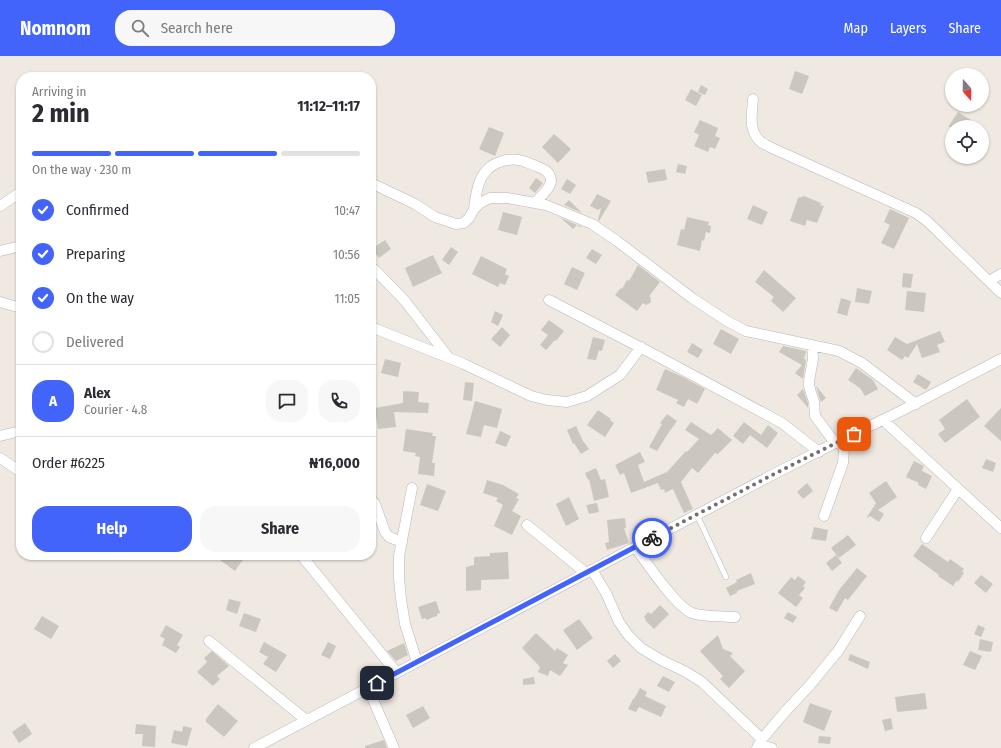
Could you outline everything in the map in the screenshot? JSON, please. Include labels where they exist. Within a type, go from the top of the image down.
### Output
[{"type":"street","points":[[753,99],[752,125],[761,142],[916,213],[927,221],[1001,293]]},
{"type":"street","points":[[474,209],[482,175],[497,162],[517,159],[547,171],[550,175],[551,184],[536,202]]},
{"type":"street","points":[[376,185],[415,204],[435,217],[456,224],[464,223],[480,203],[490,198],[507,198],[546,204],[592,224],[617,241],[692,298],[727,321],[746,331],[839,351],[862,363],[916,404]]},
{"type":"street","points":[[0,206],[16,195]]},
{"type":"street","points":[[0,251],[16,247]]},
{"type":"street","points":[[376,271],[405,301],[449,358]]},
{"type":"street","points":[[989,281],[1001,274]]},
{"type":"street","points":[[549,300],[782,423],[819,452]]},
{"type":"street","points":[[0,302],[16,307]]},
{"type":"street","points":[[376,329],[464,364],[531,396],[547,400],[567,402],[588,396],[620,375],[641,348]]},
{"type":"street","points":[[812,345],[813,359],[809,386],[814,402],[815,416],[844,449],[844,463],[824,516]]},
{"type":"street","points":[[254,748],[589,571],[1001,359]]},
{"type":"street","points":[[883,420],[1001,528]]},
{"type":"street","points":[[0,436],[16,432]]},
{"type":"street","points":[[0,458],[16,469]]},
{"type":"street","points":[[412,488],[399,556],[399,579],[405,624],[417,662]]},
{"type":"street","points":[[926,538],[958,489]]},
{"type":"street","points":[[376,507],[385,532],[392,539],[402,542]]},
{"type":"street","points":[[527,525],[589,571],[606,593],[628,635],[641,648],[702,682],[760,744],[772,748]]},
{"type":"street","points":[[635,548],[672,596],[691,613],[699,615],[735,617]]},
{"type":"street","points":[[305,560],[397,673]]},
{"type":"street","points":[[760,744],[784,713],[810,685],[838,651],[860,616]]},
{"type":"street","points":[[209,641],[306,720]]},
{"type":"street","points":[[368,688],[394,748]]},
{"type":"lane","points":[[698,515],[726,577]]},
{"type":"building","points":[[795,71],[809,76],[802,94],[789,89]]},
{"type":"building","points":[[701,85],[708,89],[705,95],[698,92]]},
{"type":"building","points":[[691,89],[702,95],[696,106],[685,100]]},
{"type":"building","points":[[958,112],[971,120],[953,120]]},
{"type":"building","points":[[700,120],[718,128],[715,136],[720,138],[715,149],[710,147],[708,152],[694,146],[699,135],[694,132]]},
{"type":"building","points":[[489,127],[504,133],[495,156],[479,149]]},
{"type":"building","points":[[554,134],[571,149],[558,163],[542,147]]},
{"type":"building","points":[[678,164],[687,166],[685,174],[676,172]]},
{"type":"building","points":[[665,169],[667,180],[648,183],[646,172]]},
{"type":"building","points":[[536,178],[543,183],[535,193],[529,188]]},
{"type":"building","points":[[567,179],[576,185],[570,194],[561,189]]},
{"type":"building","points":[[597,194],[611,201],[599,221],[601,208],[598,210],[590,206]]},
{"type":"building","points":[[804,196],[821,203],[820,205],[824,206],[817,223],[807,220],[805,226],[790,221],[798,198]]},
{"type":"building","points":[[569,200],[582,213],[564,205]]},
{"type":"building","points":[[753,205],[768,212],[762,225],[747,219]]},
{"type":"building","points":[[890,209],[909,218],[894,249],[881,243],[890,225],[884,222]]},
{"type":"building","points":[[503,212],[522,217],[517,235],[498,230]]},
{"type":"building","points":[[687,217],[709,222],[708,225],[711,226],[710,233],[706,232],[704,241],[702,240],[700,251],[677,245],[681,229],[684,230]]},
{"type":"building","points":[[561,218],[582,227],[577,225],[573,229]]},
{"type":"building","points":[[385,240],[391,249],[379,258],[376,254],[376,246]]},
{"type":"building","points":[[451,247],[458,252],[449,265],[442,260]]},
{"type":"building","points":[[592,249],[602,255],[596,264],[586,258]]},
{"type":"building","points":[[433,255],[442,273],[413,287],[405,268]]},
{"type":"building","points":[[481,256],[507,269],[505,274],[509,276],[505,285],[500,283],[498,287],[472,274]]},
{"type":"building","points":[[638,265],[660,282],[650,295],[650,303],[646,305],[643,303],[637,311],[615,295],[621,288],[622,289],[627,280],[629,281]]},
{"type":"building","points":[[572,267],[585,273],[577,290],[564,284]]},
{"type":"building","points":[[764,270],[796,298],[783,312],[771,301],[774,297],[755,282]]},
{"type":"building","points":[[903,273],[913,274],[911,288],[902,287]]},
{"type":"building","points":[[857,288],[872,291],[869,304],[855,302]]},
{"type":"building","points":[[907,291],[926,293],[924,312],[905,310]]},
{"type":"building","points":[[841,298],[851,301],[847,316],[837,313]]},
{"type":"building","points":[[495,311],[503,315],[498,326],[491,322]]},
{"type":"building","points":[[549,320],[564,331],[546,350],[540,345],[548,335],[541,330]]},
{"type":"building","points":[[502,327],[510,335],[500,347],[491,339]]},
{"type":"building","points":[[721,329],[739,339],[731,354],[713,344]]},
{"type":"building","points":[[940,331],[945,342],[937,345],[940,352],[922,358],[917,344],[908,358],[905,356],[902,360],[887,350],[895,337],[907,344]]},
{"type":"building","points":[[593,337],[605,340],[602,351],[599,350],[596,360],[587,359]]},
{"type":"building","points":[[692,343],[703,350],[698,358],[687,352]]},
{"type":"building","points":[[783,346],[806,351],[804,358],[806,360],[803,379],[795,373],[802,365],[779,352]]},
{"type":"building","points":[[385,359],[401,363],[398,377],[381,373]]},
{"type":"building","points":[[856,368],[873,380],[878,389],[865,396],[860,388],[848,380]]},
{"type":"building","points":[[665,369],[705,389],[697,404],[688,399],[684,407],[676,403],[678,400],[656,390]]},
{"type":"building","points":[[918,374],[931,382],[926,390],[913,382]]},
{"type":"building","points":[[465,382],[474,383],[472,401],[463,400]]},
{"type":"building","points":[[816,386],[826,398],[821,402],[820,400]]},
{"type":"building","points":[[803,389],[808,403],[808,408],[797,395]]},
{"type":"building","points":[[403,391],[419,392],[418,402],[429,403],[428,413],[394,412],[396,427],[378,429],[376,408],[403,403]]},
{"type":"building","points":[[967,399],[980,417],[945,443],[938,434],[945,429],[939,420]]},
{"type":"building","points":[[475,401],[502,409],[497,428],[484,425],[481,437],[466,434]]},
{"type":"building","points":[[1001,408],[1001,441],[984,426]]},
{"type":"building","points":[[598,410],[611,419],[610,420],[614,423],[605,437],[587,425]]},
{"type":"building","points":[[667,414],[677,421],[657,451],[649,447],[662,424],[660,423]]},
{"type":"building","points":[[691,422],[711,435],[718,428],[732,440],[718,454],[715,453],[698,473],[692,468],[681,482],[693,509],[684,513],[673,489],[665,493],[664,489],[661,490],[658,483],[631,493],[624,473],[620,475],[615,465],[640,452],[645,462],[638,465],[644,482],[667,472],[699,439],[685,430]]},
{"type":"building","points":[[744,422],[761,435],[768,425],[778,433],[767,448],[750,435],[743,444],[733,436]]},
{"type":"building","points":[[576,426],[583,441],[589,449],[581,454],[574,443],[573,444],[567,430]]},
{"type":"building","points":[[406,429],[433,433],[432,436],[436,436],[432,463],[435,463],[434,476],[418,474],[420,457],[415,456],[416,453],[403,451]]},
{"type":"building","points":[[500,431],[511,436],[506,447],[495,443]]},
{"type":"building","points":[[986,459],[996,463],[993,472],[982,468]]},
{"type":"building","points":[[914,461],[924,466],[922,471],[932,476],[926,489],[918,485],[919,483],[906,477]]},
{"type":"building","points":[[596,468],[601,480],[605,479],[609,497],[594,501],[589,479],[588,480],[585,473]]},
{"type":"building","points":[[487,480],[503,485],[519,494],[516,498],[519,499],[512,511],[521,516],[512,535],[494,526],[503,505],[496,501],[498,498],[483,493]]},
{"type":"building","points":[[886,481],[897,497],[878,510],[884,514],[879,522],[870,516],[867,518],[876,503],[869,493]]},
{"type":"building","points":[[807,483],[813,491],[803,499],[797,492]]},
{"type":"building","points":[[427,484],[446,491],[438,511],[420,505]]},
{"type":"building","points":[[569,497],[579,519],[566,526],[556,504]]},
{"type":"building","points":[[597,503],[599,512],[589,514],[586,505]]},
{"type":"building","points":[[625,518],[626,528],[624,528],[629,543],[607,550],[605,543],[609,542],[607,520]]},
{"type":"building","points":[[814,527],[828,530],[826,541],[811,539]]},
{"type":"building","points":[[848,535],[856,545],[839,558],[831,548]]},
{"type":"building","points":[[922,544],[948,562],[950,559],[964,569],[962,572],[964,573],[958,582],[957,580],[953,586],[913,556]]},
{"type":"building","points":[[508,552],[509,579],[481,580],[481,590],[466,591],[466,567],[474,565],[474,557],[490,556],[490,553]]},
{"type":"building","points":[[836,555],[842,563],[832,571],[826,563]]},
{"type":"building","points":[[220,560],[243,560],[235,571]]},
{"type":"building","points":[[857,568],[867,576],[848,600],[845,598],[837,612],[829,608],[839,590]]},
{"type":"building","points":[[751,573],[755,584],[737,591],[737,593],[730,596],[726,588],[737,582],[736,580]]},
{"type":"building","points":[[981,575],[993,584],[986,593],[974,583]]},
{"type":"building","points":[[798,576],[806,582],[803,586],[805,588],[799,595],[803,598],[796,607],[778,593],[791,577],[795,580]]},
{"type":"building","points":[[229,599],[241,602],[237,614],[226,610]]},
{"type":"building","points":[[436,601],[440,613],[437,614],[437,616],[426,620],[426,618],[422,619],[418,607]]},
{"type":"building","points":[[660,605],[669,614],[654,629],[644,617],[648,612],[651,614]]},
{"type":"building","points":[[788,612],[797,617],[793,623],[784,618]]},
{"type":"building","points":[[244,613],[261,619],[256,632],[239,626]]},
{"type":"building","points":[[42,616],[59,626],[51,639],[34,629]]},
{"type":"building","points":[[579,619],[593,638],[577,650],[563,630]]},
{"type":"building","points":[[166,625],[183,635],[177,645],[180,647],[176,653],[162,645],[165,639],[160,636]]},
{"type":"building","points":[[978,625],[985,628],[981,637],[974,634]]},
{"type":"building","points":[[536,633],[555,651],[557,648],[568,655],[563,663],[568,665],[560,676],[550,670],[548,676],[538,672],[540,667],[522,648]]},
{"type":"building","points":[[718,635],[723,649],[733,653],[730,656],[745,671],[729,688],[720,679],[723,676],[700,651]]},
{"type":"building","points":[[980,639],[993,642],[991,652],[978,650]]},
{"type":"building","points":[[264,642],[287,655],[276,672],[263,664],[268,657],[259,652]]},
{"type":"building","points":[[328,642],[336,646],[330,659],[321,655]]},
{"type":"building","points":[[404,643],[408,655],[396,661],[387,651]]},
{"type":"building","points":[[212,651],[229,666],[217,676],[220,679],[213,686],[197,672],[207,662],[204,658]]},
{"type":"building","points":[[970,651],[982,656],[975,670],[963,665]]},
{"type":"building","points":[[615,654],[621,661],[613,668],[607,661]]},
{"type":"building","points":[[850,654],[870,662],[868,669],[848,660]]},
{"type":"building","points":[[663,676],[675,682],[669,692],[657,686]]},
{"type":"building","points":[[534,677],[535,684],[523,685],[523,679]]},
{"type":"building","points":[[640,688],[647,692],[645,696],[666,706],[661,717],[639,707],[636,712],[628,709]]},
{"type":"building","points":[[925,693],[927,709],[897,712],[895,697]]},
{"type":"building","points":[[810,703],[832,711],[824,731],[803,722]]},
{"type":"building","points":[[218,704],[238,721],[224,737],[206,722],[206,719]]},
{"type":"building","points":[[423,706],[430,718],[413,728],[406,715]]},
{"type":"building","points":[[891,718],[893,729],[885,731],[882,720]]},
{"type":"building","points":[[25,723],[32,734],[19,743],[12,732]]},
{"type":"building","points":[[136,724],[156,726],[155,747],[142,746],[143,734],[135,734]]},
{"type":"building","points":[[183,726],[192,728],[187,746],[171,743],[174,730],[182,732]]},
{"type":"building","points":[[819,736],[831,737],[830,744],[818,743]]},
{"type":"building","points":[[384,740],[387,748],[365,748],[365,746]]},
{"type":"way so far","points":[[652,538],[854,434]]},
{"type":"route","points":[[377,683],[652,538]]}]
